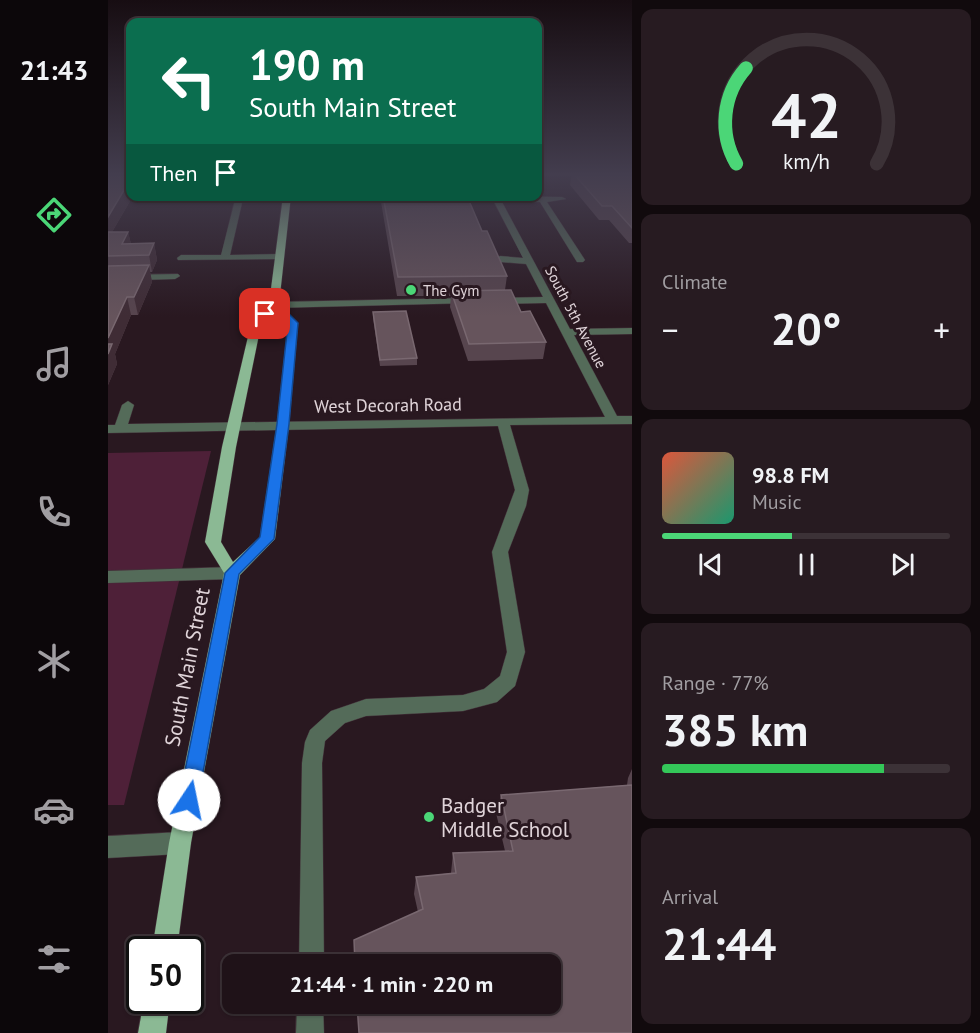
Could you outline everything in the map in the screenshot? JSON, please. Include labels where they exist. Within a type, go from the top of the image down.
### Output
[{"type":"main road","points":[[274,305],[284,221]]},
{"type":"main road","name":"South Main Street","points":[[166,936],[180,843],[232,573],[267,539],[283,424],[293,323],[274,305],[256,324],[234,425],[213,542],[232,573]]},
{"type":"main road","points":[[152,1033],[155,1014]]},
{"type":"street","points":[[225,258],[234,221]]},
{"type":"street","name":"South 5th Avenue","points":[[508,221],[613,420]]},
{"type":"street","points":[[555,221],[580,260]]},
{"type":"street","points":[[182,258],[280,256]]},
{"type":"street","points":[[500,259],[529,261]]},
{"type":"street","points":[[108,278],[175,276]]},
{"type":"street","points":[[274,305],[549,300]]},
{"type":"street","points":[[566,332],[632,331]]},
{"type":"street","points":[[114,429],[128,405]]},
{"type":"street","name":"West Decorah Road","points":[[114,429],[283,424],[632,420]]},
{"type":"street","points":[[310,954],[312,763],[316,738],[328,722],[353,709],[477,702],[497,694],[509,682],[515,668],[516,652],[500,552],[502,542],[521,500],[519,474],[503,422]]},
{"type":"street","points":[[108,577],[232,573]]},
{"type":"street","points":[[108,847],[180,843]]},
{"type":"street","points":[[310,1014],[310,1033]]},
{"type":"shaded area","points":[[211,451],[124,805],[108,805],[108,453]]},
{"type":"building","points":[[388,221],[478,221],[482,231],[487,231],[507,276],[398,277]]},
{"type":"building","points":[[108,232],[128,232],[122,244],[154,243],[149,255],[108,256]]},
{"type":"building","points":[[149,265],[134,297],[127,297],[108,338],[108,266]]},
{"type":"building","points":[[511,290],[521,312],[530,311],[546,342],[469,344],[451,291]]},
{"type":"building","points":[[406,311],[417,358],[380,360],[373,312]]},
{"type":"building","points":[[632,785],[632,1033],[359,1033],[358,1014],[561,1014],[561,954],[355,954],[354,940],[423,909],[416,877],[456,873],[453,853],[513,851],[501,795]]},
{"type":"place","name":"The Gym","points":[[411,290]]},
{"type":"place","name":"Badger Middle School","points":[[429,817]]},
{"type":"route","points":[[189,800],[232,573],[267,539],[283,424],[293,323],[274,305],[265,314]]}]
